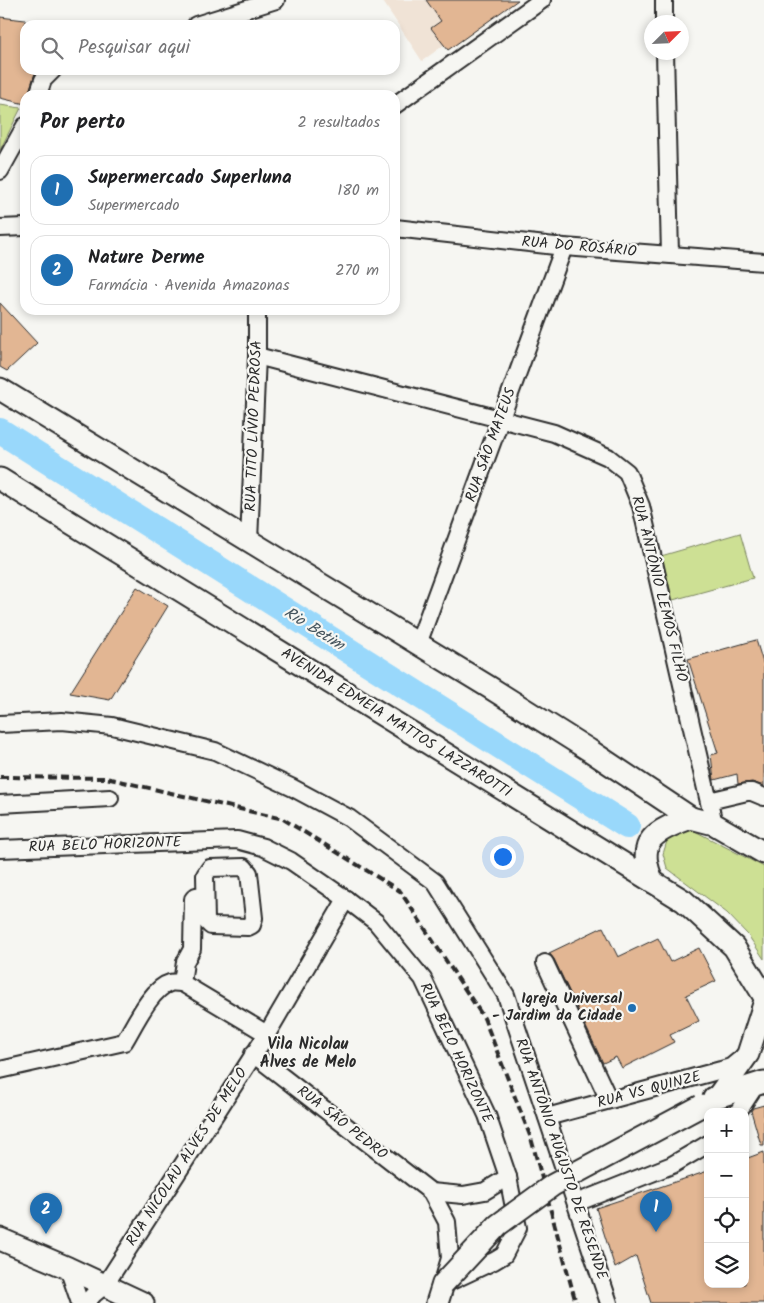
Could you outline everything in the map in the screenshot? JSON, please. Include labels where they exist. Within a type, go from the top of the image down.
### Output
[{"type":"main road","points":[[0,389],[589,750],[691,818],[714,824],[764,853]]},
{"type":"main road","name":"AVENIDA EDMEIA MATTOS LAZZAROTTI","points":[[0,479],[684,901],[734,947],[764,996]]},
{"type":"main road","points":[[653,882],[648,870],[646,856],[650,840],[658,832],[691,818]]},
{"type":"main road","points":[[709,1101],[748,1054],[764,1004]]},
{"type":"main road","points":[[440,1294],[498,1225],[553,1185],[709,1101],[760,1084]]},
{"type":"main road","points":[[0,1239],[143,1303]]},
{"type":"street","points":[[400,101],[542,0]]},
{"type":"street","points":[[664,0],[664,15]]},
{"type":"street","points":[[212,20],[275,1]]},
{"type":"street","points":[[665,60],[670,254]]},
{"type":"street","points":[[0,171],[20,135]]},
{"type":"street","points":[[0,228],[20,227]]},
{"type":"street","name":"RUA DO ROSÁRIO","points":[[400,229],[564,247],[764,262]]},
{"type":"street","name":"RUA SÃO MATEUS","points":[[418,644],[564,247]]},
{"type":"street","name":"RUA TITO LÍVIO PEDROSA","points":[[249,541],[257,315]]},
{"type":"street","name":"RUA ANTÔNIO LEMOS FILHO","points":[[257,356],[554,433],[608,457],[627,472],[641,506],[714,824]]},
{"type":"street","name":"RUA ANTÔNIO AUGUSTO DE RESENDE","points":[[0,724],[62,721],[112,726],[215,751],[293,788],[349,818],[435,882],[506,995],[609,1303]]},
{"type":"street","points":[[709,801],[747,792],[764,797]]},
{"type":"street","points":[[0,804],[110,798]]},
{"type":"street","name":"RUA BELO HORIZONTE","points":[[0,849],[237,840],[263,847],[290,861],[376,922],[423,979],[487,1115],[508,1177],[518,1228],[504,1255],[440,1294]]},
{"type":"street","points":[[182,983],[185,962],[192,949],[194,899],[196,896],[205,895]]},
{"type":"street","name":"RUA NICOLAU ALVES DE MELO","points":[[86,1303],[105,1285],[267,1034],[346,899]]},
{"type":"street","points":[[545,963],[609,1100]]},
{"type":"street","points":[[0,1070],[124,1042],[159,989],[170,983],[182,983],[267,1034]]},
{"type":"street","name":"RUA SÃO PEDRO","points":[[253,1054],[431,1192],[448,1222],[450,1258],[440,1294]]},
{"type":"street","name":"RUA VS QUINZE","points":[[547,1117],[732,1067],[748,1054]]},
{"type":"street","points":[[741,1108],[760,1084]]},
{"type":"street","points":[[576,1204],[672,1165],[704,1146]]},
{"type":"street","points":[[431,1192],[463,1195],[485,1191],[508,1177]]},
{"type":"street","points":[[68,1268],[80,1303]]},
{"type":"shaded area","points":[[382,0],[506,0],[422,61],[400,27],[400,20],[395,20]]},
{"type":"green space","points":[[0,105],[20,108],[20,110],[0,150]]},
{"type":"green space","points":[[740,533],[753,578],[673,600],[661,556]]},
{"type":"green space","points":[[691,829],[764,867],[764,959],[748,935],[727,913],[667,868],[663,854],[667,841],[672,835]]},
{"type":"building","points":[[426,0],[518,0],[448,50],[431,28],[441,21]]},
{"type":"building","points":[[0,17],[25,20],[20,20],[20,75],[34,75],[30,90],[20,90],[20,103],[0,98]]},
{"type":"building","points":[[0,303],[37,343],[7,371],[0,367]]},
{"type":"building","points":[[137,587],[168,606],[110,700],[70,693]]},
{"type":"building","points":[[756,640],[764,666],[764,786],[752,782],[738,784],[737,774],[714,780],[711,755],[718,753],[688,659]]},
{"type":"building","name":"Igreja Universal - Jardim da Cidade","points":[[603,927],[618,957],[658,938],[670,962],[699,948],[716,981],[686,995],[699,1021],[670,1035],[674,1042],[622,1068],[616,1057],[603,1063],[554,959],[549,953]]},
{"type":"building","points":[[764,1105],[764,1145],[761,1145],[751,1111],[753,1108]]},
{"type":"building","points":[[764,1152],[764,1303],[651,1303],[636,1256],[615,1268],[596,1208],[704,1172],[704,1288],[749,1288],[749,1158]]},
{"type":"waterway","name":"Rio Betim","points":[[0,431],[627,826]]},
{"type":"railway","points":[[0,777],[106,778],[283,819],[400,891],[484,1018],[531,1138],[576,1303]]},
{"type":"place","name":"Igreja Universal - Jardim da Cidade","points":[[632,1008]]},
{"type":"place","name":"Supermercado Superluna","points":[[656,1232]]},
{"type":"place","name":"Nature Derme","points":[[46,1234]]},
{"type":"district","name":"Vila Nicolau Alves de Melo","points":[[308,1053]]}]
